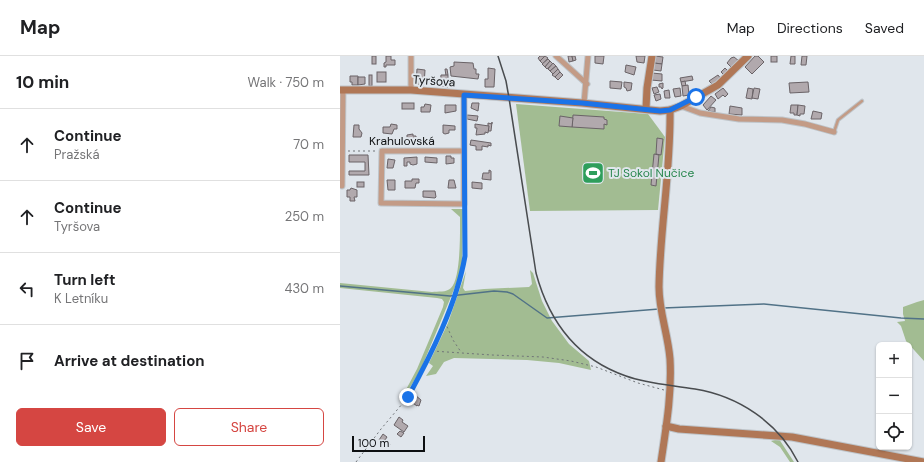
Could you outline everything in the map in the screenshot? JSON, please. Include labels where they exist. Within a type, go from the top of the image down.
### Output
[{"type":"street","points":[[411,56],[411,90]]},
{"type":"street","points":[[556,56],[587,84]]},
{"type":"street","points":[[584,103],[587,84],[588,56]]},
{"type":"street","points":[[646,109],[647,88],[652,56]]},
{"type":"street","points":[[661,462],[670,391],[669,352],[660,309],[661,254],[670,136],[670,110],[681,106],[718,86],[748,56]]},
{"type":"street","points":[[341,90],[342,186]]},
{"type":"street","name":"Tyršova","points":[[341,90],[411,90],[584,103],[660,111],[670,110]]},
{"type":"street","points":[[382,151],[381,203],[464,204],[464,95]]},
{"type":"street","points":[[681,106],[708,114],[739,119],[782,120],[805,124],[834,132]]},
{"type":"street","name":"Krahulovská","points":[[382,151],[464,151]]},
{"type":"street","points":[[666,426],[679,429],[758,435],[780,435],[924,462]]},
{"type":"lane","points":[[834,132],[838,120],[862,101]]},
{"type":"path","name":"Krahulovská","points":[[341,151],[382,151]]},
{"type":"path","points":[[356,462],[408,397],[424,368],[445,321],[462,276],[465,256],[464,204]]},
{"type":"path","points":[[445,321],[453,340],[462,353]]},
{"type":"path","points":[[431,351],[543,357],[571,361],[596,367],[638,383],[670,391]]},
{"type":"green space","name":"TJ Sokol Nučice","points":[[516,104],[648,114],[665,137],[658,210],[530,211]]},
{"type":"green space","points":[[451,209],[463,209],[462,270],[421,369],[401,399],[417,369],[444,302],[442,299],[437,298],[340,288],[340,283],[432,292],[449,290],[457,275],[460,243],[460,217]]},
{"type":"green space","points":[[530,270],[533,273],[542,301],[552,321],[569,344],[589,361],[591,370],[559,363],[527,360],[454,358],[444,362],[436,374],[426,376],[433,366],[429,363],[448,323],[466,271],[463,288],[465,291],[529,287],[532,284]]},
{"type":"green space","points":[[924,300],[924,361],[912,348],[912,342],[906,341],[901,326],[897,322],[905,321],[903,307]]},
{"type":"green space","points":[[779,439],[794,462],[790,462],[780,447],[771,441]]},
{"type":"building","points":[[372,56],[376,56],[376,64],[372,64]]},
{"type":"building","points":[[386,56],[391,56],[391,60],[395,60],[395,65],[386,65],[386,67],[384,67]]},
{"type":"building","points":[[540,56],[545,56],[540,61],[538,58]]},
{"type":"building","points":[[545,56],[548,58],[543,64],[540,61]]},
{"type":"building","points":[[568,56],[572,56],[573,61],[569,62]]},
{"type":"building","points":[[572,56],[575,56],[576,60],[573,61]]},
{"type":"building","points":[[595,56],[604,56],[603,64],[595,63]]},
{"type":"building","points":[[636,56],[645,56],[644,63],[637,62]]},
{"type":"building","points":[[655,56],[663,57],[662,64],[654,63]]},
{"type":"building","points":[[755,56],[758,56],[764,62],[752,74],[745,67]]},
{"type":"building","points":[[771,56],[777,56],[777,62],[771,62]]},
{"type":"building","points":[[791,56],[795,56],[795,64],[790,64]]},
{"type":"building","points":[[802,56],[807,56],[806,65],[801,65]]},
{"type":"building","points":[[734,57],[739,61],[732,68],[727,63]]},
{"type":"building","points":[[548,59],[550,61],[545,67],[542,64]]},
{"type":"building","points":[[550,61],[553,64],[547,69],[545,67]]},
{"type":"building","points":[[454,62],[473,63],[474,69],[476,69],[476,74],[479,74],[478,79],[451,76],[450,67],[454,66]]},
{"type":"building","points":[[553,63],[556,66],[550,71],[548,69]]},
{"type":"building","points":[[654,63],[662,64],[661,71],[653,70]]},
{"type":"building","points":[[626,65],[636,67],[634,75],[625,72]]},
{"type":"building","points":[[556,66],[558,69],[553,74],[550,71]]},
{"type":"building","points":[[488,68],[495,69],[494,87],[485,87],[485,79],[488,79]]},
{"type":"building","points":[[725,68],[729,72],[725,76],[721,72]]},
{"type":"building","points":[[417,69],[425,70],[424,85],[416,84]]},
{"type":"building","points":[[445,69],[447,69],[448,75],[446,76]]},
{"type":"building","points":[[558,69],[560,72],[555,77],[552,75]]},
{"type":"building","points":[[377,72],[386,72],[386,82],[377,82]]},
{"type":"building","points":[[560,72],[563,75],[558,80],[555,77]]},
{"type":"building","points":[[652,73],[662,74],[662,81],[651,80]]},
{"type":"building","points":[[369,75],[372,75],[372,86],[369,86]]},
{"type":"building","points":[[441,75],[448,75],[448,87],[440,86]]},
{"type":"building","points":[[718,75],[721,79],[713,85],[709,81]]},
{"type":"building","points":[[350,76],[358,76],[358,85],[352,85],[352,82],[350,82]]},
{"type":"building","points":[[692,76],[693,80],[681,82],[680,78]]},
{"type":"building","points":[[358,77],[365,77],[365,84],[358,85]]},
{"type":"building","points":[[610,81],[622,82],[621,89],[610,88]]},
{"type":"building","points":[[685,81],[686,86],[682,86],[681,82]]},
{"type":"building","points":[[624,82],[632,83],[631,90],[627,91],[624,87]]},
{"type":"building","points":[[808,82],[809,92],[790,93],[789,83]]},
{"type":"building","points":[[663,83],[662,89],[659,87],[659,84]]},
{"type":"building","points":[[688,85],[689,95],[683,96],[682,86]]},
{"type":"building","points":[[657,87],[659,92],[654,94],[652,88]]},
{"type":"building","points":[[680,88],[681,96],[675,97],[673,89]]},
{"type":"building","points":[[723,88],[728,94],[725,97],[723,95],[718,99],[715,94]]},
{"type":"building","points":[[748,88],[753,89],[752,99],[746,98]]},
{"type":"building","points":[[754,88],[760,89],[758,99],[752,98]]},
{"type":"building","points":[[669,90],[670,98],[665,98],[664,91]]},
{"type":"building","points":[[660,94],[661,99],[656,101],[654,95]]},
{"type":"building","points":[[711,96],[716,100],[707,110],[703,105]]},
{"type":"building","points":[[402,103],[414,103],[414,109],[402,109]]},
{"type":"building","points":[[472,103],[479,103],[478,111],[471,108]]},
{"type":"building","points":[[425,104],[431,105],[430,112],[421,112],[421,107],[424,107]]},
{"type":"building","points":[[445,105],[456,105],[456,111],[445,113]]},
{"type":"building","points":[[791,105],[798,105],[797,115],[790,113]]},
{"type":"building","points":[[798,105],[805,106],[804,114],[800,114],[800,116],[797,115]]},
{"type":"building","points":[[730,106],[742,108],[742,115],[729,114]]},
{"type":"building","points":[[711,107],[715,108],[715,112],[708,111]]},
{"type":"building","points":[[813,111],[822,113],[821,119],[811,119]]},
{"type":"building","points":[[467,115],[478,116],[477,121],[467,119]]},
{"type":"building","points":[[573,115],[604,117],[604,119],[607,120],[607,125],[604,124],[604,129],[572,127]]},
{"type":"building","points":[[560,116],[573,118],[572,127],[559,126]]},
{"type":"building","points":[[488,123],[492,124],[491,131],[488,131]]},
{"type":"building","points":[[391,124],[397,125],[397,129],[394,129],[392,134],[383,133],[383,127],[390,127]]},
{"type":"building","points":[[475,124],[489,126],[488,133],[485,132],[485,134],[476,135],[477,128],[475,128]]},
{"type":"building","points":[[354,125],[359,125],[359,129],[362,133],[361,137],[353,137]]},
{"type":"building","points":[[443,125],[455,126],[455,130],[449,130],[449,133],[445,134],[443,133]]},
{"type":"building","points":[[413,134],[413,136],[416,136],[416,141],[407,142],[407,135]]},
{"type":"building","points":[[657,138],[663,139],[661,155],[656,154]]},
{"type":"building","points":[[471,140],[491,143],[491,146],[482,146],[482,150],[476,150],[476,146],[470,145]]},
{"type":"building","points":[[654,154],[659,155],[656,186],[651,185]]},
{"type":"building","points":[[349,155],[368,155],[369,175],[349,175],[349,171],[365,171],[365,162],[349,162]]},
{"type":"building","points":[[446,156],[451,156],[451,158],[454,158],[454,163],[446,164]]},
{"type":"building","points":[[417,157],[417,164],[413,165],[410,164],[410,162],[407,162],[407,166],[404,166],[404,158]]},
{"type":"building","points":[[425,157],[437,158],[437,163],[425,162]]},
{"type":"building","points":[[388,159],[395,160],[393,168],[387,168]]},
{"type":"building","points":[[489,170],[491,171],[491,180],[482,179],[483,173],[489,173]]},
{"type":"building","points":[[412,179],[419,179],[419,183],[416,183],[415,188],[405,188],[405,181],[412,181]]},
{"type":"building","points":[[387,180],[395,180],[395,190],[388,190]]},
{"type":"building","points":[[449,180],[454,180],[456,188],[448,188]]},
{"type":"building","points":[[357,182],[364,182],[364,187],[357,187]]},
{"type":"building","points":[[472,182],[482,183],[482,189],[472,188]]},
{"type":"building","points":[[351,188],[357,190],[357,197],[354,197],[355,201],[350,201],[350,197],[347,197],[347,190],[350,190]]},
{"type":"building","points":[[423,191],[435,191],[436,197],[423,197]]},
{"type":"building","points":[[415,395],[421,400],[419,406],[410,401]]},
{"type":"building","points":[[399,417],[403,420],[402,422],[408,426],[404,432],[394,425]]},
{"type":"building","points":[[400,431],[404,433],[401,437],[397,434]]},
{"type":"building","points":[[383,434],[387,437],[385,440],[390,444],[388,447],[379,440]]},
{"type":"waterway","points":[[340,286],[450,296],[494,291],[507,292],[513,294],[547,318],[659,309]]},
{"type":"waterway","points":[[663,308],[764,304],[924,319]]},
{"type":"railway","points":[[498,56],[506,81],[509,98],[536,273],[542,291],[557,322],[579,349],[609,369],[634,379],[711,393],[726,398],[755,413],[780,435],[798,462]]},
{"type":"place","name":"TJ Sokol Nučice","points":[[593,173]]},
{"type":"route","points":[[408,397],[424,368],[445,321],[462,276],[465,256],[464,95],[582,103],[660,111],[670,110],[681,106],[696,97]]}]
